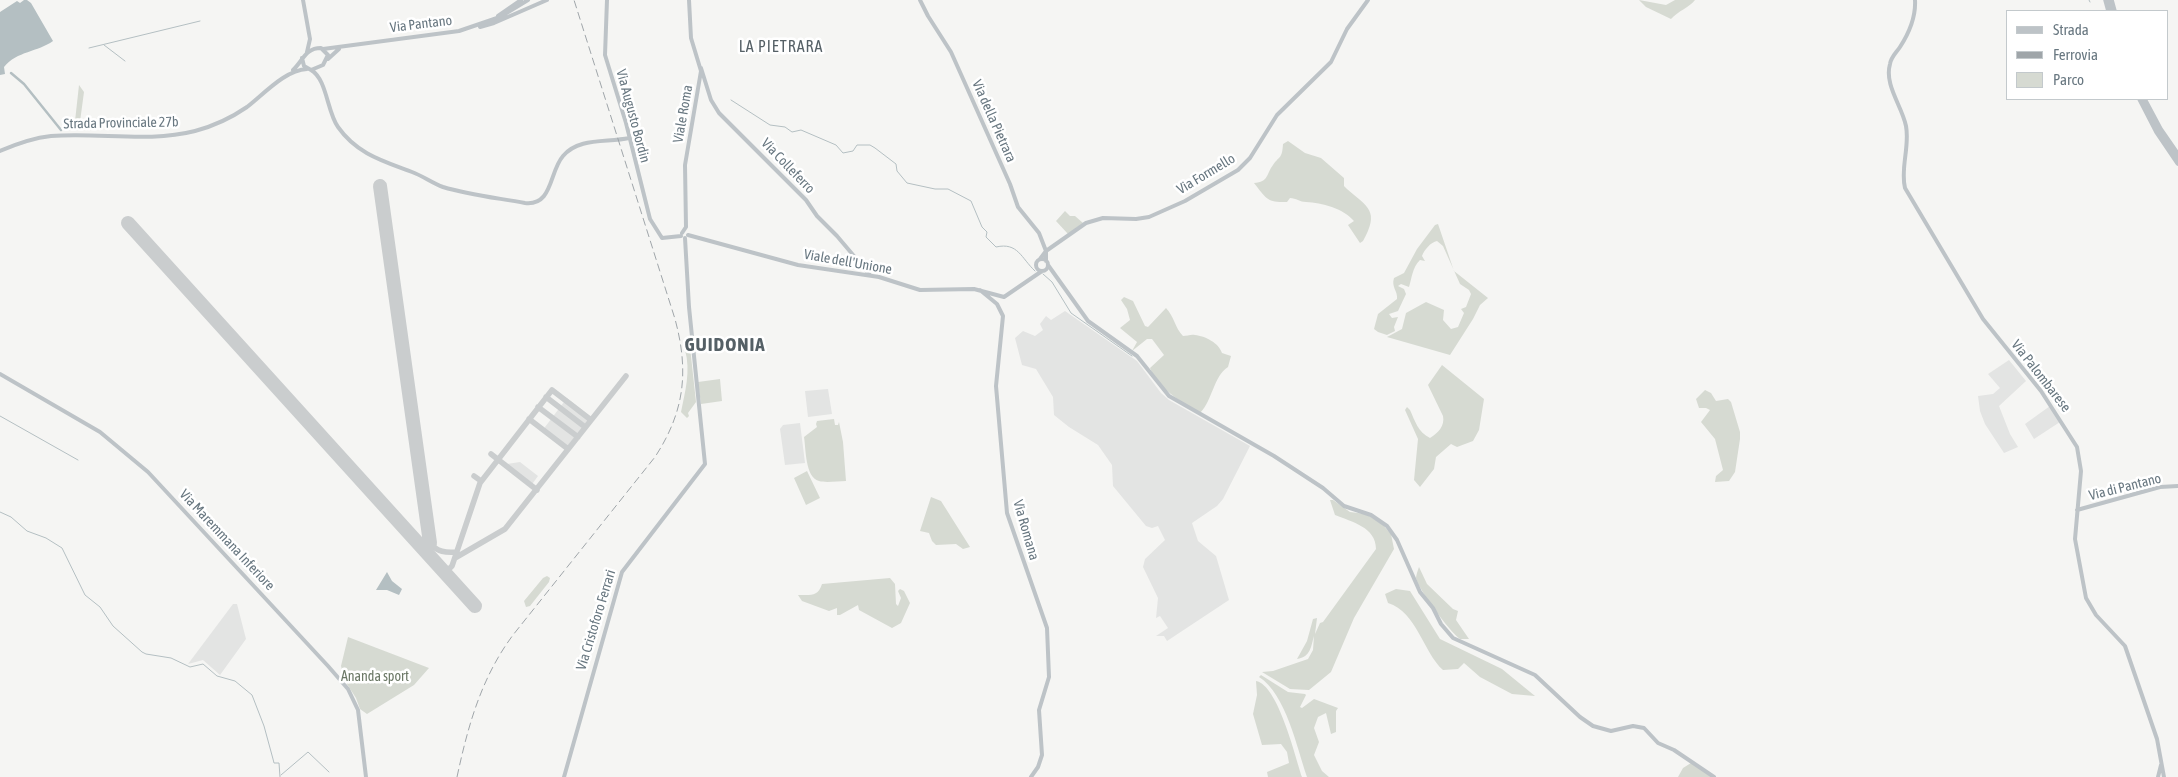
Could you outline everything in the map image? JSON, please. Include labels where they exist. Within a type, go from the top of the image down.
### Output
[{"type":"highway","points":[[2141,100],[2157,132],[2178,163]]},
{"type":"highway","points":[[2145,100],[2178,155]]},
{"type":"main road","points":[[289,75],[307,52],[310,40],[303,0]]},
{"type":"main road","points":[[486,23],[521,0]]},
{"type":"main road","name":"Via Pantano","points":[[321,48],[447,33],[470,28],[502,16],[528,0]]},
{"type":"main road","points":[[470,28],[494,23],[547,0]]},
{"type":"main road","name":"Via Augusto Bordin","points":[[608,0],[605,54],[650,219],[659,235]]},
{"type":"main road","name":"Viale Roma","points":[[689,0],[690,36],[701,68],[685,165],[686,227],[683,235],[705,464]]},
{"type":"main road","name":"Via della Pietrara","points":[[920,0],[927,15],[951,52],[1010,184],[1017,205],[1037,229],[1046,251]]},
{"type":"main road","name":"Via Formello","points":[[1034,275],[1036,262],[1046,251],[1087,222],[1108,218],[1134,220],[1147,218],[1189,198],[1238,170],[1250,158],[1278,114],[1332,62],[1346,32],[1368,0]]},
{"type":"main road","name":"Via Palombarese","points":[[1915,0],[1913,19],[1902,44],[1891,60],[1889,71],[1891,85],[1907,130],[1903,173],[1905,187],[1910,199],[1940,244],[1982,319],[2041,391],[2074,442],[2082,469],[2075,545],[2087,600],[2100,620],[2125,645],[2157,739],[2164,777]]},
{"type":"main road","points":[[310,40],[328,55],[327,60]]},
{"type":"main road","points":[[320,79],[323,65],[341,47]]},
{"type":"main road","points":[[307,52],[321,48]]},
{"type":"main road","points":[[302,58],[303,64],[320,79],[337,126],[368,155],[452,189],[525,203],[535,203],[545,196],[557,164],[570,150],[583,143],[629,138]]},
{"type":"main road","points":[[289,75],[299,70],[309,70],[323,65]]},
{"type":"main road","name":"Via Colleferro","points":[[701,68],[711,100],[718,112],[806,200],[817,216],[837,236],[870,276]]},
{"type":"main road","name":"Strada Provinciale 27b","points":[[0,151],[31,140],[51,136],[157,136],[195,131],[216,124],[236,113],[289,75]]},
{"type":"main road","name":"Viale dell'Unione","points":[[659,235],[664,238],[683,235],[798,265],[870,276],[922,290],[980,290],[1005,297],[1034,275]]},
{"type":"main road","points":[[1046,251],[1047,263],[1054,275],[1063,284],[1075,305],[1088,321],[1138,358],[1169,396],[1274,456],[1323,488],[1344,506],[1372,515],[1387,526],[1397,540],[1419,590],[1433,608],[1441,624],[1452,637],[1536,676],[1580,717],[1594,726],[1610,731],[1633,726],[1642,727],[1658,743],[1676,752],[1714,777]]},
{"type":"main road","points":[[1040,259],[1047,263]]},
{"type":"main road","points":[[1034,275],[1043,271],[1047,263]]},
{"type":"main road","points":[[1036,267],[1054,275]]},
{"type":"main road","name":"Via Romana","points":[[980,290],[996,302],[1003,316],[996,388],[1006,508],[1026,570],[1046,620],[1049,677],[1039,709],[1042,757],[1038,768],[1031,777]]},
{"type":"main road","name":"Via Maremmana Inferiore","points":[[0,374],[84,422],[125,451],[156,480],[328,666],[348,689],[360,716],[366,777]]},
{"type":"main road","name":"Via Cristoforo Ferrari","points":[[564,777],[621,573],[705,464]]},
{"type":"main road","name":"Via di Pantano","points":[[2077,510],[2160,487],[2178,486]]},
{"type":"main road","points":[[2158,777],[2161,765]]},
{"type":"shaded area","points":[[27,0],[31,3],[53,41],[15,58],[4,67],[5,74],[0,75],[0,12],[17,1],[20,3]]},
{"type":"shaded area","points":[[1065,311],[1137,361],[1161,393],[1169,400],[1250,446],[1223,499],[1217,506],[1192,523],[1198,541],[1216,556],[1229,600],[1167,641],[1164,636],[1156,636],[1168,628],[1160,616],[1156,618],[1158,598],[1143,567],[1145,559],[1165,540],[1158,526],[1152,528],[1146,526],[1113,486],[1112,465],[1098,445],[1054,415],[1053,397],[1036,369],[1022,365],[1015,338],[1023,331],[1035,336],[1043,330],[1040,324],[1046,316],[1051,320]]},
{"type":"shaded area","points":[[2009,360],[2026,381],[1999,406],[2010,434],[2018,447],[2004,453],[1985,424],[1980,411],[1978,396],[1993,394],[2000,388],[1988,374]]},
{"type":"shaded area","points":[[828,389],[832,414],[808,417],[805,391]]},
{"type":"shaded area","points":[[567,398],[591,417],[565,449],[542,431]]},
{"type":"shaded area","points":[[2050,406],[2060,422],[2034,439],[2025,424]]},
{"type":"shaded area","points":[[800,423],[805,463],[785,465],[780,429],[783,425]]},
{"type":"shaded area","points":[[520,462],[538,476],[530,487],[505,467],[507,464]]},
{"type":"shaded area","points":[[387,572],[392,581],[402,589],[399,595],[387,590],[376,590]]},
{"type":"shaded area","points":[[233,604],[237,604],[246,639],[220,675],[203,660],[188,664]]},
{"type":"green space","points":[[1639,0],[1666,5],[1675,0],[1695,0],[1671,19],[1646,7]]},
{"type":"green space","points":[[79,85],[84,92],[79,129],[63,129],[61,127],[71,125],[75,121]]},
{"type":"green space","points":[[1288,141],[1305,153],[1321,158],[1344,178],[1344,186],[1366,205],[1371,216],[1371,223],[1363,241],[1360,243],[1348,225],[1354,221],[1344,213],[1325,205],[1292,198],[1287,202],[1275,202],[1264,196],[1254,183],[1265,179],[1281,155],[1283,144]]},
{"type":"green space","points":[[1065,211],[1083,223],[1068,234],[1056,221]]},
{"type":"green space","points":[[1438,224],[1453,269],[1443,246],[1437,241],[1430,245],[1422,256],[1425,261],[1420,260],[1415,266],[1409,287],[1401,284],[1398,286],[1404,289],[1406,294],[1398,311],[1389,314],[1392,318],[1398,317],[1394,327],[1395,331],[1387,335],[1378,332],[1374,329],[1378,314],[1397,299],[1393,284],[1394,278],[1404,273],[1417,249],[1435,225]]},
{"type":"green space","points":[[1454,271],[1488,298],[1480,305],[1450,355],[1387,337],[1402,329],[1406,313],[1426,302],[1444,310],[1443,320],[1451,329],[1458,327],[1464,313],[1461,309],[1466,307],[1471,294],[1469,290],[1460,284]]},
{"type":"green space","points":[[1124,297],[1133,301],[1145,326],[1148,327],[1166,308],[1183,336],[1194,335],[1207,338],[1218,346],[1222,353],[1231,356],[1228,367],[1219,377],[1208,402],[1200,413],[1171,394],[1154,376],[1150,368],[1164,355],[1152,339],[1147,339],[1132,351],[1137,342],[1120,328],[1130,320],[1127,309],[1121,300]]},
{"type":"green space","points":[[690,347],[696,402],[688,413],[689,416],[687,418],[681,412],[687,374],[685,350]]},
{"type":"green space","points":[[1442,365],[1484,399],[1479,430],[1473,441],[1457,447],[1451,444],[1436,457],[1434,469],[1420,487],[1414,480],[1418,439],[1405,410],[1407,407],[1410,410],[1417,426],[1426,436],[1430,438],[1438,431],[1443,423],[1443,416],[1428,385]]},
{"type":"green space","points":[[720,379],[722,401],[701,404],[698,382]]},
{"type":"green space","points":[[1705,390],[1711,393],[1716,401],[1728,399],[1731,402],[1740,432],[1735,472],[1729,481],[1715,482],[1716,476],[1723,470],[1715,439],[1701,422],[1710,410],[1699,408],[1696,399]]},
{"type":"green space","points":[[834,419],[835,425],[838,425],[839,422],[843,442],[846,481],[819,481],[811,474],[804,437],[817,427],[817,421]]},
{"type":"green space","points":[[807,471],[820,498],[806,505],[794,478]]},
{"type":"green space","points":[[931,497],[941,501],[970,547],[963,549],[956,544],[936,545],[929,533],[920,531]]},
{"type":"green space","points":[[1330,500],[1333,500],[1350,512],[1366,514],[1382,524],[1391,534],[1394,549],[1354,618],[1331,672],[1309,690],[1290,689],[1262,672],[1273,671],[1308,659],[1313,650],[1314,636],[1308,653],[1302,658],[1297,659],[1307,641],[1313,619],[1317,618],[1315,634],[1320,623],[1323,622],[1376,549],[1375,542],[1368,530],[1335,515]]},
{"type":"green space","points":[[1419,567],[1427,584],[1453,609],[1458,611],[1456,620],[1469,639],[1460,639],[1455,635],[1428,600],[1416,578]]},
{"type":"green space","points":[[547,576],[550,578],[549,582],[530,606],[526,607],[524,601],[543,578]]},
{"type":"green space","points":[[890,578],[895,584],[896,604],[898,606],[901,598],[898,591],[900,589],[904,591],[910,603],[901,623],[892,628],[859,610],[858,605],[837,615],[837,608],[829,611],[802,601],[798,595],[816,593],[822,584]]},
{"type":"green space","points":[[1396,589],[1410,591],[1440,639],[1502,669],[1535,696],[1512,694],[1480,677],[1464,663],[1458,669],[1443,670],[1430,653],[1413,623],[1398,608],[1388,603],[1385,594]]},
{"type":"green space","name":"Ananda sport","points":[[348,637],[429,668],[414,685],[367,714],[360,709],[356,698],[345,681],[341,666]]},
{"type":"green space","points":[[1261,675],[1288,692],[1305,694],[1300,707],[1302,708],[1314,699],[1338,708],[1336,711],[1336,732],[1331,734],[1326,713],[1318,717],[1314,728],[1319,742],[1314,755],[1322,771],[1329,777],[1307,777],[1295,737],[1283,708],[1268,685],[1259,677]]},
{"type":"green space","points":[[1256,681],[1264,685],[1278,708],[1285,723],[1302,777],[1268,777],[1267,772],[1289,763],[1287,752],[1281,744],[1262,745],[1253,714],[1257,695]]},
{"type":"green space","points":[[1691,763],[1712,777],[1678,777],[1683,768]]},
{"type":"waterway","points":[[89,48],[200,21]]},
{"type":"waterway","points":[[104,45],[125,61]]},
{"type":"waterway","points":[[11,73],[24,84],[61,130]]},
{"type":"waterway","points":[[731,100],[770,125],[785,127],[792,132],[801,130],[836,145],[843,153],[853,151],[857,145],[870,145],[896,164],[897,171],[907,183],[935,189],[948,189],[971,201],[982,227],[987,232],[986,237],[996,247],[1003,246],[1014,249],[1035,271]]},
{"type":"waterway","points":[[1043,274],[1052,282],[1071,313],[1132,356]]},
{"type":"waterway","points":[[0,416],[78,460]]},
{"type":"waterway","points":[[0,512],[11,517],[27,531],[46,538],[62,548],[85,595],[100,607],[113,626],[142,652],[171,658],[190,667],[203,664],[217,676],[235,681],[252,695],[264,726],[274,763],[279,763],[280,777]]},
{"type":"waterway","points":[[281,775],[308,752],[329,772]]},
{"type":"taxiway","points":[[455,558],[505,529],[626,376]]},
{"type":"taxiway","points":[[445,573],[452,566],[480,483],[552,390],[591,420]]},
{"type":"taxiway","points":[[546,397],[585,427]]},
{"type":"taxiway","points":[[538,407],[578,437]]},
{"type":"taxiway","points":[[529,419],[568,449]]},
{"type":"taxiway","points":[[491,454],[537,490]]},
{"type":"taxiway","points":[[474,476],[481,481]]},
{"type":"taxiway","points":[[430,543],[442,551],[457,552]]},
{"type":"runway","points":[[380,186],[430,543]]},
{"type":"runway","points":[[128,223],[475,606]]},
{"type":"railway","points":[[457,777],[471,721],[492,668],[513,635],[655,457],[673,423],[682,390],[682,356],[675,319],[574,0]]},
{"type":"district","name":"LA PIETRARA","points":[[781,47]]},
{"type":"district","name":"GUIDONIA","points":[[725,345]]}]
